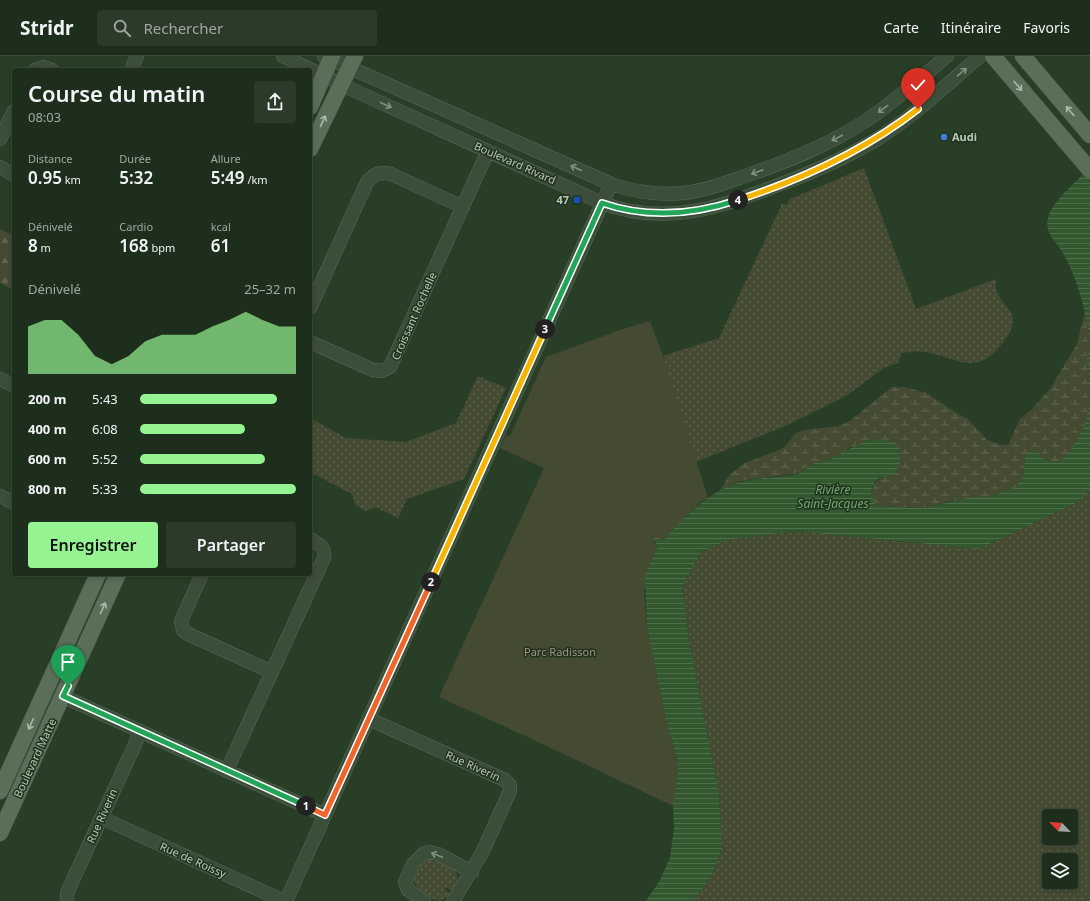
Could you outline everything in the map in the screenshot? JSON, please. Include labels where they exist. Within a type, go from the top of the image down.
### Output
[{"type":"main road","points":[[993,56],[1088,168]]},
{"type":"main road","points":[[1024,56],[1090,135]]},
{"type":"main road","points":[[312,103],[324,76],[329,57]]},
{"type":"main road","points":[[312,144],[352,61]]},
{"type":"main road","name":"Boulevard Matte","points":[[0,791],[97,576]]},
{"type":"main road","name":"Boulevard Matte","points":[[0,833],[117,576]]},
{"type":"street","points":[[132,68],[137,56]]},
{"type":"street","name":"Boulevard Rivard","points":[[284,56],[308,68]]},
{"type":"street","name":"Boulevard Rivard","points":[[329,57],[352,61],[611,184],[628,189],[653,193],[682,193],[720,184],[774,166],[811,150],[852,129],[896,99],[947,56]]},
{"type":"street","name":"Boulevard Rivard","points":[[312,70],[602,203],[637,212],[655,214],[691,213],[719,207],[802,176],[852,152],[886,133],[918,109],[980,56]]},
{"type":"street","points":[[0,139],[12,115]]},
{"type":"street","name":"Croissant Rochelle","points":[[312,343],[373,370],[382,371],[390,367],[488,151]]},
{"type":"street","points":[[0,167],[12,174]]},
{"type":"street","points":[[312,304],[367,182],[374,175],[380,172],[391,174],[463,206]]},
{"type":"street","points":[[285,901],[611,184]]},
{"type":"street","points":[[0,379],[12,385]]},
{"type":"street","points":[[0,496],[12,502]]},
{"type":"street","points":[[227,770],[324,558],[325,554],[322,546],[312,540]]},
{"type":"street","points":[[201,576],[182,618],[182,630],[272,672]]},
{"type":"street","points":[[47,689],[325,815]]},
{"type":"street","name":"Rue Riverin","points":[[368,719],[508,782],[510,791],[485,848],[472,872],[453,901]]},
{"type":"street","name":"Rue Riverin","points":[[67,901],[67,893],[141,731]]},
{"type":"street","name":"Rue de Roissy","points":[[102,818],[285,901]]},
{"type":"street","points":[[424,901],[408,890],[405,882],[413,864],[423,854],[432,852],[472,872]]},
{"type":"green space","points":[[864,168],[916,309],[996,279],[996,287],[1000,299],[1010,311],[1012,316],[1013,323],[1008,335],[992,355],[975,363],[957,361],[923,351],[902,353],[898,363],[884,368],[846,396],[785,426],[696,462],[663,356],[719,338],[782,204],[787,204],[790,199]]},
{"type":"green space","points":[[0,229],[12,235],[12,289],[0,283]]},
{"type":"green space","points":[[1085,311],[1090,341],[1086,360],[1089,372],[1090,400],[1085,425],[1070,452],[1060,461],[1053,462],[1045,460],[1039,453],[1025,458],[1023,478],[1016,488],[991,496],[947,502],[923,508],[875,506],[871,494],[873,488],[879,479],[885,477],[852,446],[838,456],[812,465],[800,473],[740,481],[719,492],[730,474],[745,463],[784,448],[795,434],[803,430],[839,426],[851,420],[892,387],[904,387],[927,393],[958,414],[967,418],[987,440],[1001,445],[1008,445],[1020,419],[1031,410],[1050,389],[1077,344]]},
{"type":"green space","name":"Parc Radisson","points":[[650,321],[663,356],[708,498],[700,502],[664,540],[654,542],[657,548],[644,590],[647,627],[668,729],[678,760],[676,797],[673,806],[439,697],[544,468],[500,448],[506,435],[510,436],[546,357],[623,329]]},
{"type":"green space","points":[[478,376],[506,388],[464,479],[407,499],[398,518],[375,507],[366,511],[356,506],[352,494],[312,473],[312,419],[346,438],[406,442],[456,423]]},
{"type":"green space","points":[[1090,489],[1090,901],[694,901],[712,874],[722,849],[719,794],[690,646],[682,587],[701,552],[728,540],[794,531],[979,549],[1078,502]]},
{"type":"green space","points":[[428,860],[444,864],[457,874],[457,881],[453,891],[446,887],[445,890],[451,894],[441,901],[433,899],[425,894],[418,889],[414,882],[415,875],[418,870],[422,864]]},
{"type":"water","points":[[1090,166],[1090,341],[1084,308],[1073,274],[1063,253],[1049,233],[1047,224],[1048,218],[1055,204]]},
{"type":"water","points":[[1090,343],[1090,400],[1089,372],[1086,360]]},
{"type":"water","name":"Rivière Saint-Jacques","points":[[1090,400],[1090,489],[1078,502],[979,549],[794,531],[728,540],[701,552],[682,587],[690,646],[719,794],[722,849],[712,874],[694,901],[646,901],[660,880],[670,858],[674,827],[673,806],[678,760],[668,729],[647,627],[645,575],[657,548],[654,538],[664,540],[693,510],[715,493],[727,487],[755,479],[797,474],[813,464],[831,459],[857,445],[874,439],[882,439],[899,447],[900,456],[899,465],[895,472],[887,477],[877,479],[873,486],[871,494],[876,506],[923,508],[968,498],[991,496],[1015,488],[1023,478],[1025,458],[1028,452],[1033,450],[1039,453],[1045,460],[1053,462],[1060,461],[1070,452],[1085,425]]},
{"type":"place","name":"Audi","points":[[944,137]]},
{"type":"place","name":"47","points":[[577,200]]},
{"type":"route","points":[[68,686],[63,696],[325,815],[602,203],[620,209],[655,214],[691,213],[719,207],[826,166],[882,136],[918,109]]}]
